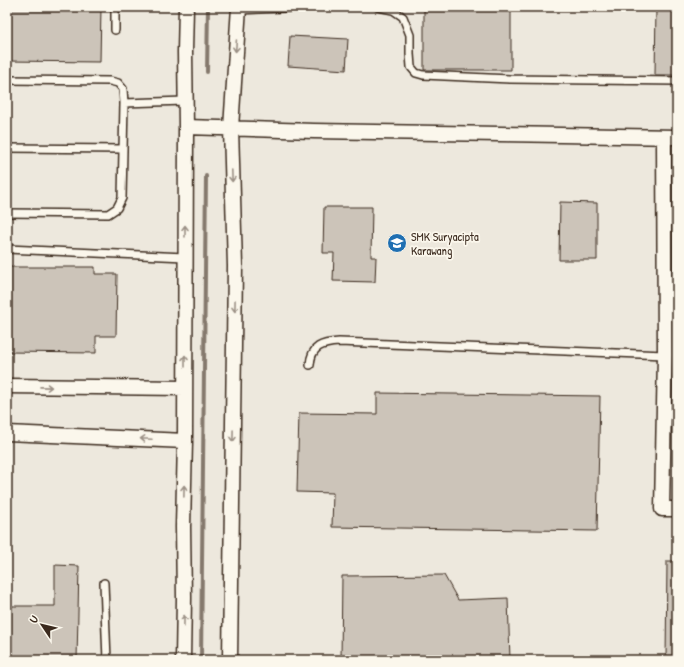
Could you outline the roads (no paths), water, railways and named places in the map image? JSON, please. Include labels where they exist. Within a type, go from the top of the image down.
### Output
[{"type":"street","points":[[183,660],[186,7]]},
{"type":"street","points":[[230,660],[235,266],[231,128],[238,9]]},
{"type":"street","points":[[186,127],[314,131],[670,137],[662,509],[677,509]]},
{"type":"street","points":[[7,386],[185,388]]},
{"type":"street","points":[[7,433],[185,441]]},
{"type":"lane","points":[[115,7],[115,30]]},
{"type":"lane","points":[[238,9],[306,7]]},
{"type":"lane","points":[[378,7],[393,10],[403,17],[410,35],[411,67],[416,73],[423,75],[510,79],[677,81]]},
{"type":"lane","points":[[7,80],[110,81],[118,83],[123,88],[124,103],[122,198],[117,208],[108,214],[7,212]]},
{"type":"lane","points":[[124,103],[185,101]]},
{"type":"lane","points":[[7,148],[123,149]]},
{"type":"lane","points":[[7,249],[185,257]]},
{"type":"lane","points":[[310,365],[310,356],[319,345],[339,342],[665,355]]},
{"type":"lane","points":[[104,583],[107,660]]},
{"type":"waterway","points":[[207,72],[208,7]]},
{"type":"waterway","points":[[201,660],[206,176]]},
{"type":"place","name":"SMK Suryacipta Karawang","points":[[397,243]]}]
